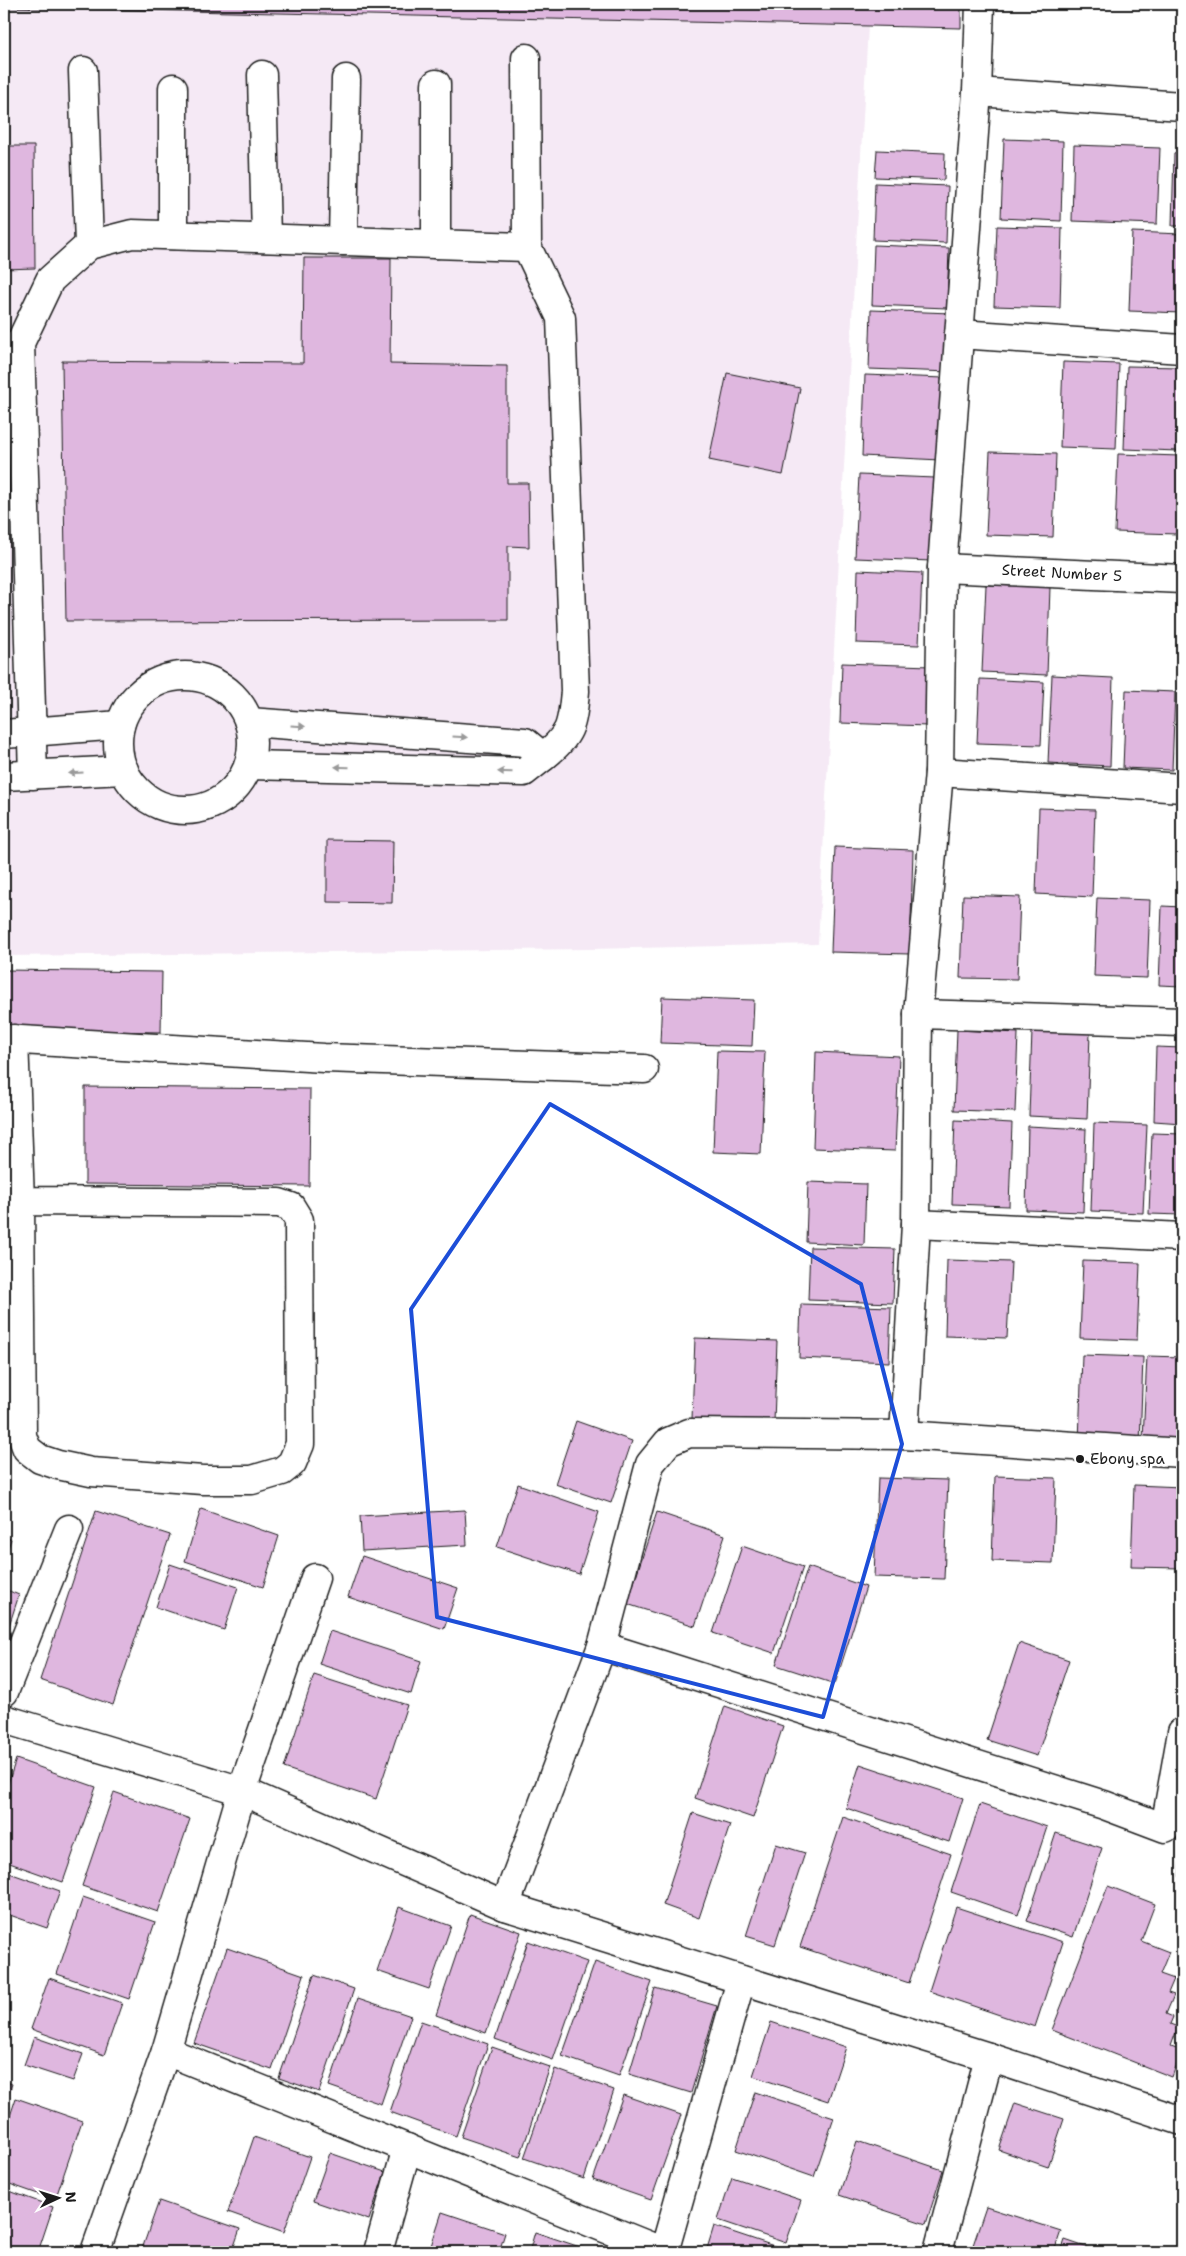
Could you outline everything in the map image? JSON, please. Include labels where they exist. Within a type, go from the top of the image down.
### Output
[{"type":"street","points":[[904,1435],[916,1224],[918,1014],[939,772],[942,568],[977,92],[980,4]]},
{"type":"street","points":[[249,765],[524,772],[562,742],[572,718],[574,682],[561,318],[542,275],[526,246],[526,58]]},
{"type":"street","points":[[83,71],[89,245]]},
{"type":"street","points":[[262,75],[266,238]]},
{"type":"street","points":[[343,241],[346,79]]},
{"type":"street","points":[[436,84],[436,244]]},
{"type":"street","points":[[173,88],[173,235]]},
{"type":"street","points":[[977,92],[1182,106]]},
{"type":"street","points":[[33,775],[30,733],[20,343],[50,280],[89,245],[132,234],[526,246]]},
{"type":"street","points":[[959,334],[1182,349]]},
{"type":"street","name":"Street Number 5","points":[[942,568],[1182,579]]},
{"type":"street","points":[[183,676],[204,678],[224,688],[239,703],[249,722],[252,743],[249,765],[238,785],[220,800],[200,809],[177,810],[155,803],[137,789],[124,770],[118,748],[120,725],[129,706],[144,690],[163,680],[183,676]]},
{"type":"street","points":[[249,722],[526,742],[543,757]]},
{"type":"street","points":[[4,734],[120,725]]},
{"type":"street","points":[[4,776],[124,770]]},
{"type":"street","points":[[939,772],[1182,788]]},
{"type":"street","points":[[918,1014],[1182,1022]]},
{"type":"street","points":[[20,1201],[279,1202],[291,1207],[299,1220],[300,1240],[300,1444],[292,1463],[282,1471],[252,1480],[203,1480],[91,1472],[40,1459],[27,1448],[22,1436],[20,1201],[9,1039],[324,1058],[644,1069]]},
{"type":"street","points":[[916,1224],[1182,1237]]},
{"type":"street","points":[[505,1906],[602,1646],[650,1464],[668,1442],[690,1433],[904,1435],[1182,1453]]},
{"type":"street","points":[[4,1692],[69,1529]]},
{"type":"street","points":[[95,2252],[166,2051],[242,1791],[315,1578]]},
{"type":"street","points":[[602,1646],[1104,1805],[1165,1828],[1182,1732]]},
{"type":"street","points":[[4,1719],[242,1791],[505,1906],[989,2057],[1182,2121]]},
{"type":"street","points":[[166,2051],[664,2252],[741,1980]]},
{"type":"street","points":[[938,2252],[989,2057]]},
{"type":"street","points":[[378,2252],[407,2148]]},
{"type":"highlighted area","points":[[550,1104],[861,1284],[902,1444],[823,1717],[437,1617],[411,1309]]},
{"type":"shaded area","points":[[4,7],[868,26],[818,944],[589,949],[4,956]]},
{"type":"building","points":[[4,4],[961,4],[961,28],[4,7]]},
{"type":"building","points":[[1004,139],[1063,141],[1061,221],[1001,218]]},
{"type":"building","points":[[1074,145],[1160,148],[1157,224],[1072,221]]},
{"type":"building","points":[[4,146],[34,146],[35,268],[4,269]]},
{"type":"building","points":[[877,150],[945,153],[944,180],[875,177]]},
{"type":"building","points":[[1174,153],[1182,153],[1182,226],[1172,226]]},
{"type":"building","points":[[875,183],[948,186],[946,243],[873,240]]},
{"type":"building","points":[[997,226],[1062,228],[1060,308],[994,306]]},
{"type":"building","points":[[1132,232],[1182,234],[1182,313],[1129,311]]},
{"type":"building","points":[[874,245],[949,248],[947,308],[872,305]]},
{"type":"building","points":[[304,258],[391,258],[390,364],[507,366],[507,483],[528,483],[529,547],[508,546],[508,620],[66,621],[62,361],[303,363]]},
{"type":"building","points":[[871,310],[951,313],[950,372],[869,369]]},
{"type":"building","points":[[1063,362],[1119,364],[1116,449],[1060,447]]},
{"type":"building","points":[[1127,366],[1181,367],[1178,451],[1124,449]]},
{"type":"building","points":[[727,373],[800,388],[783,475],[709,460]]},
{"type":"building","points":[[865,375],[944,378],[940,460],[862,456]]},
{"type":"building","points":[[990,452],[1056,454],[1053,537],[986,535]]},
{"type":"building","points":[[1118,454],[1180,456],[1177,534],[1115,532]]},
{"type":"building","points":[[859,475],[935,478],[932,561],[855,558]]},
{"type":"building","points":[[858,570],[922,573],[919,645],[856,643]]},
{"type":"building","points":[[986,585],[1050,587],[1047,675],[982,672]]},
{"type":"building","points":[[842,663],[930,666],[928,726],[840,723]]},
{"type":"building","points":[[1052,675],[1113,678],[1110,766],[1048,763]]},
{"type":"building","points":[[980,679],[1044,682],[1041,745],[977,743]]},
{"type":"building","points":[[1126,690],[1175,692],[1172,770],[1123,768]]},
{"type":"building","points":[[1039,808],[1095,810],[1092,897],[1036,894]]},
{"type":"building","points":[[327,840],[393,841],[392,903],[327,902]]},
{"type":"building","points":[[835,847],[913,850],[910,954],[831,952]]},
{"type":"building","points":[[963,895],[1020,897],[1017,979],[960,978]]},
{"type":"building","points":[[1097,898],[1150,900],[1147,978],[1094,976]]},
{"type":"building","points":[[1162,906],[1182,907],[1182,986],[1159,985]]},
{"type":"building","points":[[4,970],[162,972],[161,1032],[4,1030]]},
{"type":"building","points":[[662,997],[754,1000],[752,1046],[660,1043]]},
{"type":"building","points":[[957,1030],[1018,1033],[1015,1112],[954,1110]]},
{"type":"building","points":[[1032,1031],[1090,1033],[1087,1119],[1029,1116]]},
{"type":"building","points":[[1156,1047],[1182,1048],[1182,1123],[1154,1121]]},
{"type":"building","points":[[717,1051],[765,1052],[761,1154],[713,1152]]},
{"type":"building","points":[[816,1052],[899,1056],[895,1151],[813,1148]]},
{"type":"building","points":[[85,1087],[310,1089],[309,1186],[85,1184]]},
{"type":"building","points":[[955,1120],[1012,1123],[1009,1206],[952,1204]]},
{"type":"building","points":[[1094,1123],[1147,1125],[1143,1213],[1091,1211]]},
{"type":"building","points":[[1028,1126],[1086,1129],[1083,1212],[1026,1210]]},
{"type":"building","points":[[1152,1133],[1182,1134],[1182,1215],[1149,1214]]},
{"type":"building","points":[[808,1182],[866,1184],[864,1245],[806,1242]]},
{"type":"building","points":[[810,1247],[895,1249],[893,1303],[808,1300]]},
{"type":"building","points":[[947,1260],[1011,1262],[1007,1338],[945,1336]]},
{"type":"building","points":[[1083,1261],[1140,1263],[1137,1340],[1080,1338]]},
{"type":"building","points":[[801,1304],[891,1307],[889,1362],[799,1358]]},
{"type":"building","points":[[695,1338],[777,1341],[774,1422],[692,1419]]},
{"type":"building","points":[[1082,1355],[1143,1357],[1140,1444],[1079,1442]]},
{"type":"building","points":[[1147,1356],[1182,1357],[1182,1440],[1143,1439]]},
{"type":"building","points":[[576,1421],[632,1441],[611,1503],[555,1484]]},
{"type":"building","points":[[995,1476],[1056,1478],[1053,1563],[992,1561]]},
{"type":"building","points":[[878,1478],[948,1480],[944,1579],[874,1577]]},
{"type":"building","points":[[518,1484],[599,1512],[579,1574],[497,1547]]},
{"type":"building","points":[[1134,1485],[1182,1487],[1182,1568],[1131,1567]]},
{"type":"building","points":[[201,1509],[279,1536],[263,1587],[185,1561]]},
{"type":"building","points":[[465,1510],[467,1545],[362,1551],[360,1516]]},
{"type":"building","points":[[96,1511],[170,1535],[113,1705],[40,1680]]},
{"type":"building","points":[[657,1512],[725,1535],[695,1626],[627,1604]]},
{"type":"building","points":[[4,1537],[11,1539],[4,1561]]},
{"type":"building","points":[[742,1546],[803,1567],[774,1653],[713,1633]]},
{"type":"building","points":[[362,1556],[458,1588],[444,1629],[348,1597]]},
{"type":"building","points":[[170,1564],[238,1587],[224,1630],[156,1607]]},
{"type":"building","points":[[808,1567],[866,1587],[835,1684],[776,1665]]},
{"type":"building","points":[[4,1589],[19,1595],[4,1641]]},
{"type":"building","points":[[330,1631],[421,1661],[411,1694],[319,1664]]},
{"type":"building","points":[[1019,1643],[1069,1660],[1037,1756],[987,1740]]},
{"type":"building","points":[[314,1675],[407,1705],[376,1799],[284,1768]]},
{"type":"building","points":[[725,1706],[783,1726],[753,1818],[695,1798]]},
{"type":"building","points":[[16,1759],[96,1787],[63,1882],[4,1861],[4,1796]]},
{"type":"building","points":[[860,1764],[963,1798],[949,1842],[846,1808]]},
{"type":"building","points":[[114,1792],[190,1819],[158,1912],[82,1886]]},
{"type":"building","points":[[980,1804],[1047,1827],[1018,1915],[951,1892]]},
{"type":"building","points":[[1182,1806],[1182,1877],[1180,1877]]},
{"type":"building","points":[[693,1813],[730,1825],[699,1918],[663,1905]]},
{"type":"building","points":[[843,1817],[951,1854],[909,1983],[800,1947]]},
{"type":"building","points":[[1056,1833],[1102,1848],[1073,1937],[1027,1921]]},
{"type":"building","points":[[776,1844],[805,1853],[775,1945],[746,1936]]},
{"type":"building","points":[[4,1871],[60,1891],[47,1928],[4,1913]]},
{"type":"building","points":[[1108,1886],[1155,1904],[1141,1941],[1169,1952],[1160,1974],[1174,1979],[1168,1993],[1174,1995],[1166,2014],[1173,2017],[1170,2024],[1178,2027],[1171,2046],[1182,2050],[1172,2077],[1052,2030]]},
{"type":"building","points":[[83,1897],[155,1922],[129,1999],[57,1974]]},
{"type":"building","points":[[399,1907],[451,1926],[429,1989],[377,1971]]},
{"type":"building","points":[[956,1907],[1063,1942],[1035,2027],[929,1991]]},
{"type":"building","points":[[470,1914],[521,1932],[486,2033],[436,2015]]},
{"type":"building","points":[[528,1941],[587,1962],[553,2060],[495,2039]]},
{"type":"building","points":[[227,1948],[304,1975],[272,2070],[194,2043]]},
{"type":"building","points":[[595,1962],[652,1982],[619,2076],[562,2056]]},
{"type":"building","points":[[314,1975],[354,1989],[319,2092],[279,2078]]},
{"type":"building","points":[[49,1978],[122,2003],[104,2055],[31,2029]]},
{"type":"building","points":[[655,1988],[717,2006],[691,2093],[629,2074]]},
{"type":"building","points":[[358,1998],[411,2016],[381,2104],[329,2086]]},
{"type":"building","points":[[421,2021],[488,2044],[456,2136],[390,2112]]},
{"type":"building","points":[[771,2022],[846,2047],[828,2101],[753,2076]]},
{"type":"building","points":[[34,2037],[83,2054],[73,2081],[24,2065]]},
{"type":"building","points":[[492,2047],[550,2067],[520,2157],[461,2137]]},
{"type":"building","points":[[555,2069],[614,2090],[584,2179],[524,2158]]},
{"type":"building","points":[[4,2081],[12,2084],[4,2108]]},
{"type":"building","points":[[755,2092],[834,2118],[814,2177],[736,2150]]},
{"type":"building","points":[[623,2095],[681,2115],[651,2200],[593,2180]]},
{"type":"building","points":[[16,2098],[82,2121],[55,2200],[4,2182],[4,2134]]},
{"type":"building","points":[[1015,2103],[1064,2119],[1048,2167],[999,2150]]},
{"type":"building","points":[[254,2137],[310,2157],[284,2232],[228,2212]]},
{"type":"building","points":[[857,2141],[943,2170],[926,2224],[839,2195]]},
{"type":"building","points":[[330,2153],[385,2172],[369,2220],[313,2201]]},
{"type":"building","points":[[732,2177],[801,2200],[786,2243],[718,2220]]},
{"type":"building","points":[[4,2189],[53,2207],[38,2252],[4,2252]]},
{"type":"building","points":[[159,2201],[240,2229],[232,2252],[141,2252]]},
{"type":"building","points":[[986,2207],[1061,2231],[1054,2252],[971,2251]]},
{"type":"building","points":[[442,2212],[505,2233],[499,2252],[429,2252]]},
{"type":"building","points":[[714,2226],[786,2250],[785,2252],[706,2252]]},
{"type":"building","points":[[535,2232],[595,2252],[529,2252]]},
{"type":"building","points":[[1065,2240],[1100,2252],[1061,2252]]},
{"type":"place","name":"Ebony spa","points":[[1080,1459]]}]
